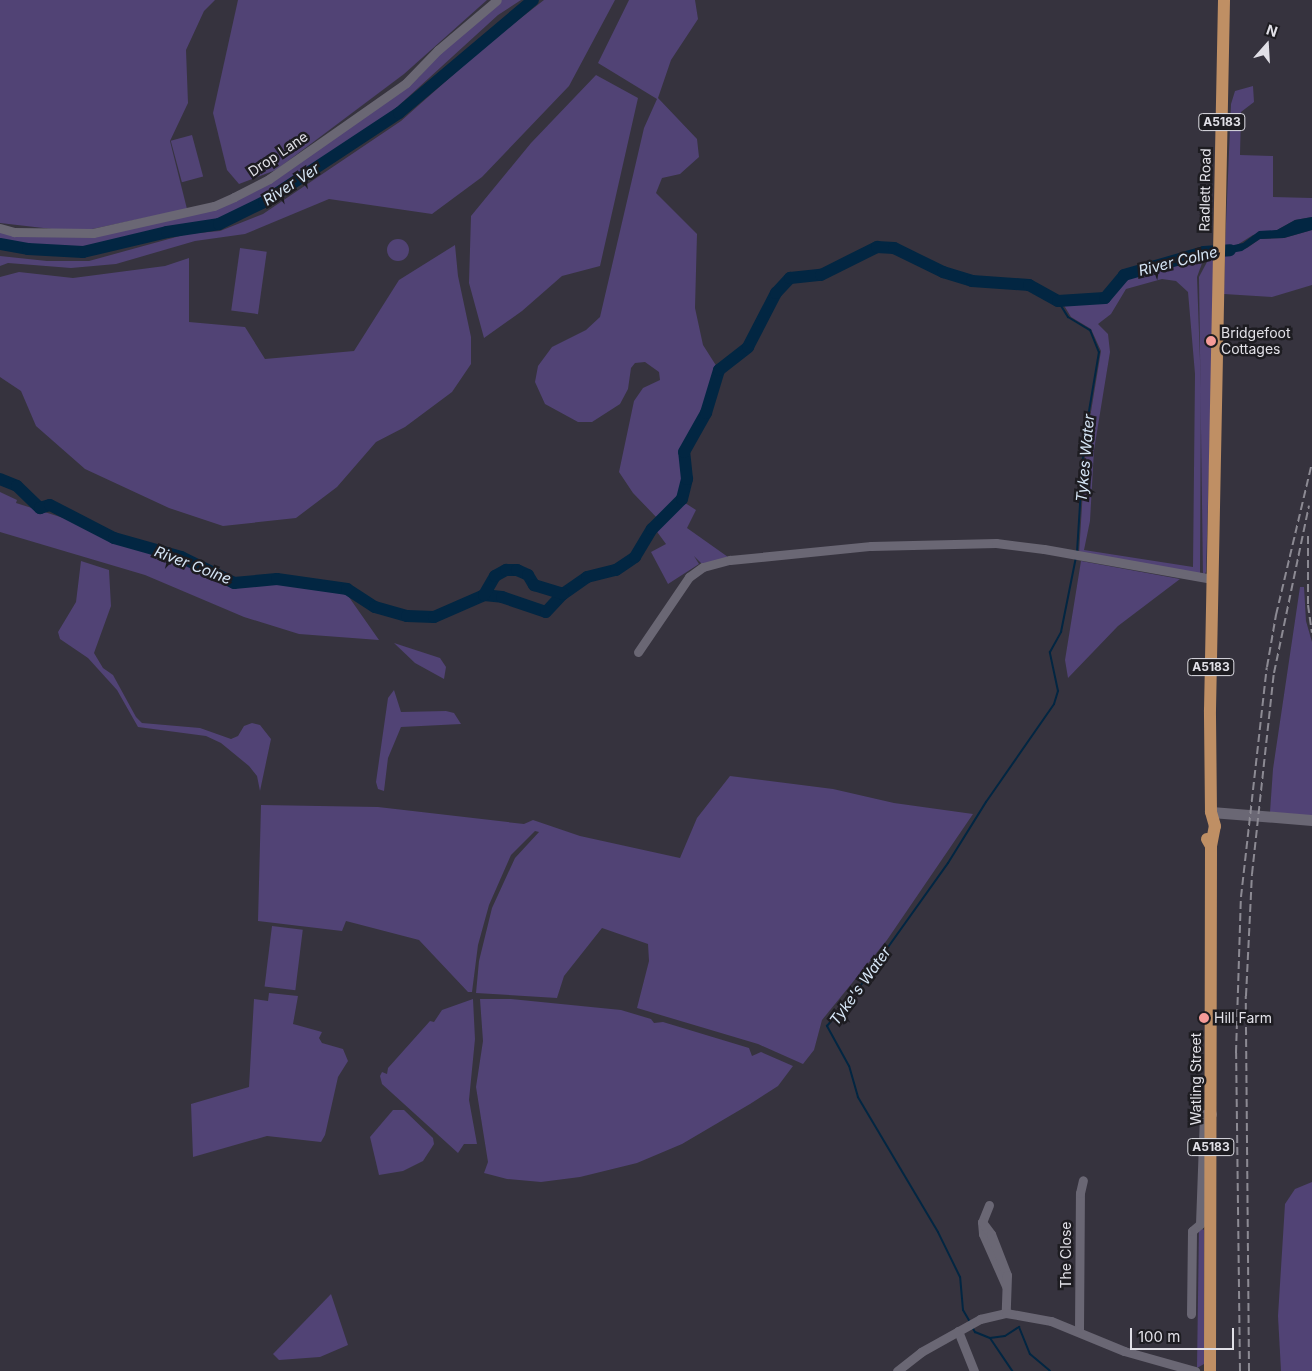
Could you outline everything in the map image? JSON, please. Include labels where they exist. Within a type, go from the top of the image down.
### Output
[{"type":"main road","name":"Radlett Road","points":[[1212,579],[1224,0]]},
{"type":"main road","name":"A5183","points":[[1211,812],[1212,579]]},
{"type":"main road","points":[[1211,812],[1312,820]]},
{"type":"main road","name":"Watling Street","points":[[1210,1371],[1204,1224],[1212,1114],[1211,846],[1208,837],[1211,812]]},
{"type":"street","name":"Drop Lane","points":[[0,228],[14,232],[93,233],[214,206],[234,197],[269,179],[406,83],[438,50],[497,0]]},
{"type":"street","points":[[638,652],[690,577],[703,567],[730,560],[871,546],[996,543],[1212,579]]},
{"type":"street","name":"The Close","points":[[1079,1330],[1080,1193],[1083,1180]]},
{"type":"street","points":[[989,1205],[982,1222],[990,1252],[1006,1286],[1006,1313]]},
{"type":"street","points":[[1190,1314],[1192,1231],[1204,1224]]},
{"type":"street","points":[[897,1371],[971,1324],[1006,1313],[1051,1321],[1079,1330],[1124,1351],[1194,1371]]},
{"type":"street","points":[[958,1332],[974,1371]]},
{"type":"shaded area","points":[[0,0],[215,0],[204,11],[186,50],[188,103],[170,141],[187,209],[78,232],[0,223]]},
{"type":"shaded area","points":[[238,0],[487,0],[404,74],[276,170],[239,184],[227,170],[213,113]]},
{"type":"shaded area","points":[[501,0],[521,0],[498,15],[395,109],[245,210],[220,220],[83,250],[29,247],[0,242],[0,229],[78,236],[215,207],[363,118],[419,77],[442,50]]},
{"type":"shaded area","points":[[544,0],[615,0],[569,86],[482,177],[432,214],[329,199],[245,234],[195,241],[116,264],[71,268],[8,263],[0,266],[0,256],[47,261],[89,261],[187,234],[220,231],[263,214],[401,121],[490,42]]},
{"type":"shaded area","points":[[629,0],[695,0],[698,19],[671,60],[658,98],[697,139],[699,157],[680,174],[662,178],[656,193],[697,234],[695,308],[703,345],[717,367],[709,394],[682,450],[685,476],[680,498],[659,520],[633,493],[619,472],[634,401],[643,388],[660,380],[659,372],[645,362],[635,363],[631,368],[628,389],[620,404],[592,422],[578,422],[545,404],[535,382],[538,366],[552,347],[586,330],[600,317],[644,128],[657,99],[598,63]]},
{"type":"shaded area","points":[[596,75],[638,98],[600,266],[562,276],[522,311],[484,338],[469,283],[471,216],[531,143]]},
{"type":"shaded area","points":[[1253,86],[1254,102],[1241,112],[1240,155],[1273,156],[1273,197],[1312,198],[1312,217],[1295,220],[1277,230],[1253,235],[1237,245],[1225,247],[1231,104],[1235,91]]},
{"type":"shaded area","points":[[192,135],[203,177],[182,182],[171,141]]},
{"type":"shaded area","points":[[1312,230],[1312,285],[1272,297],[1224,294],[1225,254],[1247,248],[1260,239],[1284,238]]},
{"type":"shaded area","points":[[398,239],[406,242],[409,250],[406,258],[398,261],[390,258],[387,250],[390,242]]},
{"type":"shaded area","points":[[455,245],[458,276],[471,337],[471,364],[452,392],[405,427],[376,442],[337,487],[296,518],[223,526],[169,508],[85,469],[36,426],[21,391],[0,377],[0,277],[19,272],[73,278],[165,266],[189,258],[189,322],[245,327],[265,359],[354,351],[399,280]]},
{"type":"shaded area","points":[[240,248],[267,252],[258,314],[231,310]]},
{"type":"shaded area","points":[[1205,255],[1197,277],[1201,388],[1200,575],[1079,554],[1086,442],[1101,351],[1091,329],[1071,317],[1062,302],[1107,299],[1126,275]],"holes":[[[1162,279],[1176,281],[1188,292],[1195,374],[1193,567],[1084,550],[1090,521],[1094,450],[1110,352],[1108,334],[1098,324],[1111,314],[1126,289]]]},
{"type":"shaded area","points":[[1215,258],[1206,572],[1203,577],[1199,277],[1208,260]]},
{"type":"shaded area","points":[[0,492],[17,500],[16,503],[73,521],[102,535],[181,560],[225,582],[253,585],[276,581],[344,590],[379,640],[299,634],[244,617],[145,575],[0,532]]},
{"type":"shaded area","points":[[682,501],[696,510],[687,528],[728,557],[703,565],[694,556],[699,564],[668,584],[651,552],[666,544],[655,529]]},
{"type":"shaded area","points":[[81,561],[109,570],[111,606],[94,653],[103,668],[113,675],[136,717],[142,723],[200,728],[231,739],[238,736],[244,726],[252,723],[260,725],[271,739],[260,791],[257,776],[249,766],[221,743],[206,736],[138,727],[117,690],[88,658],[60,639],[58,632],[76,602]]},
{"type":"shaded area","points":[[1081,561],[1180,579],[1118,626],[1068,678],[1065,660]]},
{"type":"shaded area","points":[[1300,587],[1304,587],[1306,621],[1312,642],[1312,816],[1270,812],[1273,769]]},
{"type":"shaded area","points":[[394,643],[440,658],[446,667],[444,679],[415,663]]},
{"type":"shaded area","points":[[394,690],[401,712],[446,711],[454,713],[461,724],[401,727],[388,758],[384,791],[378,789],[376,782],[388,698]]},
{"type":"shaded area","points":[[730,776],[833,789],[894,803],[973,814],[887,940],[822,1020],[814,1050],[803,1064],[758,1044],[637,1008],[649,961],[648,944],[602,928],[564,976],[557,998],[476,993],[479,961],[492,908],[515,858],[539,832],[535,831],[511,855],[489,905],[478,945],[472,992],[468,992],[419,940],[346,921],[342,931],[258,921],[261,805],[378,807],[524,824],[533,820],[580,836],[680,858],[697,818]]},
{"type":"shaded area","points":[[272,926],[303,930],[295,990],[265,987]]},
{"type":"shaded area","points":[[269,993],[298,996],[293,1024],[322,1032],[319,1038],[322,1043],[343,1049],[348,1061],[338,1077],[325,1135],[321,1142],[267,1136],[193,1157],[191,1104],[249,1087],[254,999],[268,1001]]},
{"type":"shaded area","points":[[473,999],[475,1039],[469,1100],[477,1144],[464,1144],[458,1153],[382,1084],[380,1076],[382,1072],[387,1074],[388,1068],[430,1021],[434,1022],[442,1010]]},
{"type":"shaded area","points":[[480,999],[511,999],[621,1010],[651,1019],[654,1023],[663,1022],[749,1048],[752,1056],[761,1052],[793,1066],[778,1086],[750,1104],[682,1144],[637,1163],[580,1177],[541,1182],[507,1179],[484,1173],[488,1162],[476,1087],[483,1041]]},
{"type":"shaded area","points":[[393,1110],[404,1110],[433,1138],[434,1144],[423,1161],[403,1171],[379,1175],[370,1137]]},
{"type":"shaded area","points":[[1312,1182],[1312,1371],[1281,1371],[1278,1316],[1285,1204],[1295,1189]]},
{"type":"shaded area","points":[[1199,1227],[1204,1230],[1204,1364],[1197,1368]]},
{"type":"shaded area","points":[[331,1294],[348,1345],[320,1357],[279,1360],[273,1354]]},
{"type":"water","points":[[1312,217],[1312,230],[1284,238],[1260,239],[1242,251],[1225,254],[1225,247],[1243,243],[1259,231],[1277,230],[1295,220]]},
{"type":"waterway","name":"River Ver","points":[[0,244],[28,249],[83,252],[167,232],[219,224],[264,202],[399,113],[533,0]]},
{"type":"waterway","name":"River Colne","points":[[0,479],[17,486],[40,508],[50,505],[114,538],[181,557],[234,583],[277,579],[347,589],[375,607],[407,616],[434,617],[484,595],[502,597],[546,612],[563,594],[587,577],[616,570],[635,557],[652,529],[682,499],[687,479],[684,452],[706,413],[719,370],[748,347],[776,293],[790,278],[821,275],[877,247],[894,248],[943,272],[972,281],[1029,285],[1058,301],[1105,298],[1124,275],[1204,252],[1230,250]]},
{"type":"waterway","name":"Tykes Water","points":[[1058,301],[1068,317],[1090,330],[1099,352],[1084,441],[1077,552]]},
{"type":"waterway","name":"Tyke's Water","points":[[970,1322],[963,1310],[960,1277],[938,1232],[858,1097],[849,1066],[827,1026],[861,985],[948,863],[986,802],[1054,704],[1058,691],[1050,652],[1061,632],[1076,557]]},
{"type":"waterway","name":"River Colne","points":[[484,595],[495,576],[506,570],[517,570],[528,575],[534,585],[563,594]]},
{"type":"waterway","name":"Tyke's Water","points":[[972,1327],[975,1332],[990,1338],[1012,1371]]},
{"type":"waterway","points":[[990,1338],[1005,1336],[1019,1327],[1030,1354],[1050,1371]]},
{"type":"railway","points":[[1240,1371],[1236,1053],[1241,897],[1267,667],[1276,615],[1312,463]]},
{"type":"railway","points":[[1249,1371],[1246,996],[1252,874],[1274,673],[1309,506]]},
{"type":"railway","points":[[1308,536],[1308,605],[1312,633]]},
{"type":"place","name":"Bridgefoot Cottages","points":[[1211,341]]},
{"type":"place","name":"Hill Farm","points":[[1204,1018]]}]
